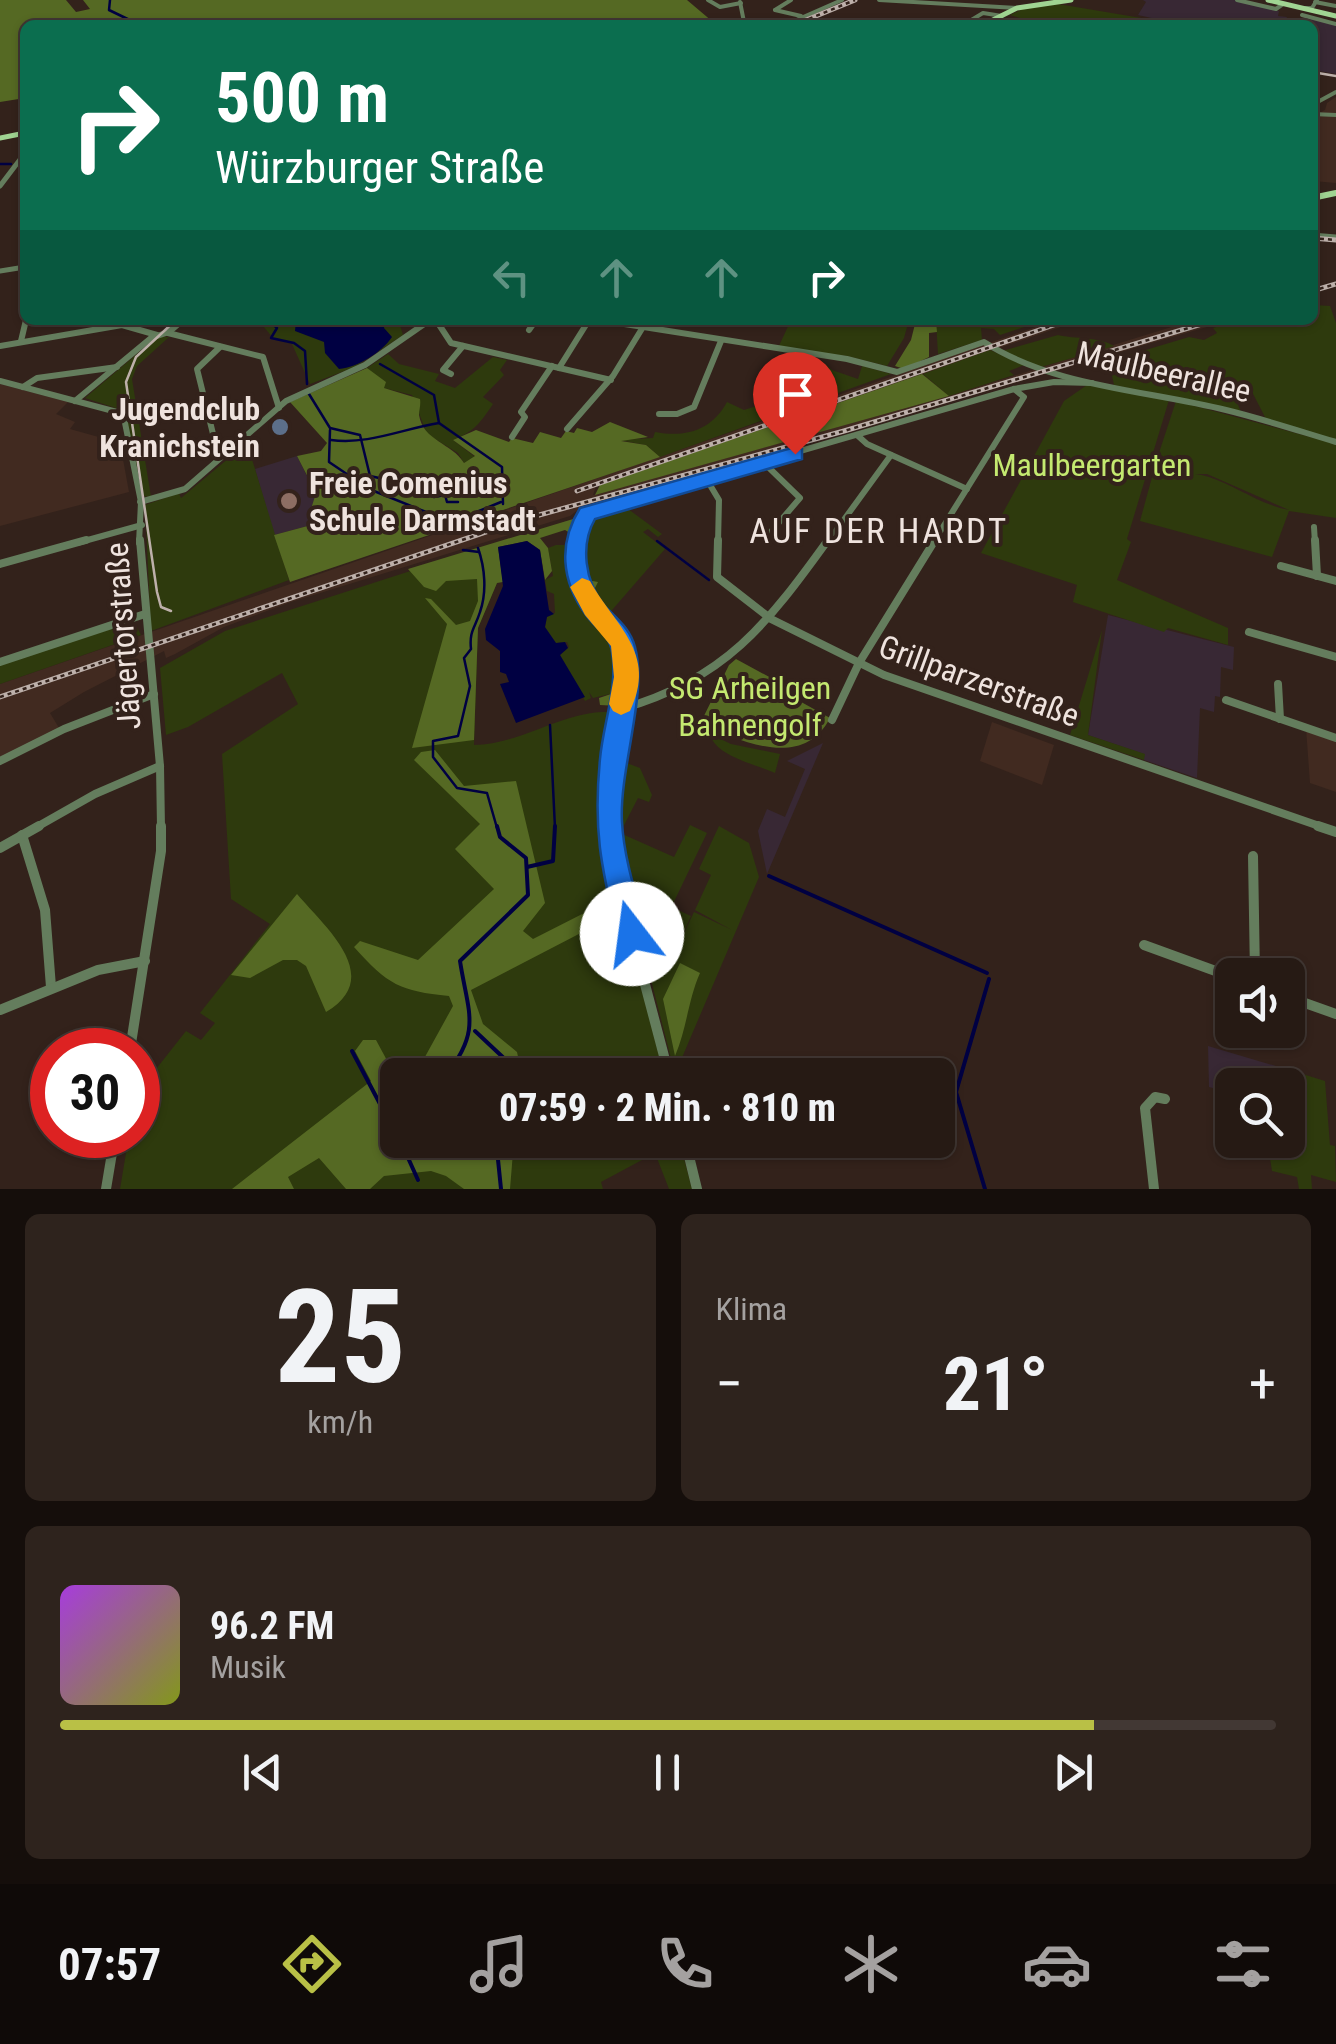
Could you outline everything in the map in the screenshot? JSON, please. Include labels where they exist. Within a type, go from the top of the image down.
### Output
[{"type":"main road","points":[[994,20],[1018,8],[1071,0]]},
{"type":"main road","points":[[1268,0],[1336,16]]},
{"type":"main road","points":[[1305,12],[1328,14]]},
{"type":"street","points":[[708,0],[720,7],[739,2]]},
{"type":"street","points":[[777,8],[791,0]]},
{"type":"street","points":[[794,20],[842,0]]},
{"type":"street","points":[[871,0],[966,1],[1018,8]]},
{"type":"street","points":[[1237,0],[1276,9],[1283,4]]},
{"type":"street","points":[[1305,12],[1316,1],[1336,6]]},
{"type":"street","points":[[771,2],[801,16]]},
{"type":"street","points":[[1296,4],[1305,12],[1336,24]]},
{"type":"street","points":[[971,20],[982,13],[1002,16]]},
{"type":"street","points":[[0,186],[20,160]]},
{"type":"street","points":[[21,342],[25,325]]},
{"type":"street","points":[[70,334],[71,325]]},
{"type":"street","points":[[0,346],[108,325]]},
{"type":"street","points":[[129,325],[264,358],[278,408]]},
{"type":"street","points":[[168,332],[177,325]]},
{"type":"street","name":"Jägertorstraße","points":[[134,1028],[161,851],[160,766],[138,551],[140,502],[185,489],[293,397],[365,365],[425,325]]},
{"type":"street","points":[[436,325],[446,341],[610,380]]},
{"type":"street","points":[[529,330],[532,325]]},
{"type":"street","points":[[512,437],[525,418],[520,412],[585,325]]},
{"type":"street","points":[[568,428],[583,403],[594,399],[610,380],[639,325]]},
{"type":"street","points":[[645,325],[721,341],[694,407],[677,414],[659,414]]},
{"type":"street","points":[[75,401],[157,334]]},
{"type":"street","name":"Maulbeerallee","points":[[721,341],[860,362],[897,372],[969,345],[986,343],[1020,363],[1092,383],[1227,410],[1336,442]]},
{"type":"street","points":[[451,374],[443,370],[462,346]]},
{"type":"street","points":[[220,347],[197,368],[216,446],[231,451]]},
{"type":"street","points":[[23,387],[37,378],[116,367]]},
{"type":"street","points":[[0,381],[117,412],[124,418],[140,502]]},
{"type":"street","points":[[666,1058],[624,908],[608,820],[626,677],[623,643],[584,594],[576,564],[579,527],[588,513],[1014,388],[1054,382],[1092,383]]},
{"type":"street","points":[[832,720],[859,663],[1024,397],[1014,388]]},
{"type":"street","points":[[856,435],[967,488]]},
{"type":"street","points":[[620,710],[704,674],[731,658],[771,618],[891,455]]},
{"type":"street","points":[[764,463],[800,498],[769,534]]},
{"type":"street","name":"Grillparzerstraße","points":[[707,480],[719,500],[717,577],[771,618],[859,663],[1072,742],[1336,832]]},
{"type":"street","points":[[0,564],[142,525]]},
{"type":"street","points":[[1314,527],[1317,576]]},
{"type":"street","points":[[1281,566],[1336,582]]},
{"type":"street","points":[[0,662],[145,614]]},
{"type":"street","points":[[1249,632],[1336,656]]},
{"type":"street","points":[[1278,684],[1280,719]]},
{"type":"street","points":[[0,761],[64,729],[154,694]]},
{"type":"street","points":[[1226,700],[1336,738]]},
{"type":"street","points":[[0,848],[96,794],[160,766]]},
{"type":"street","points":[[22,835],[42,888],[50,930],[51,986]]},
{"type":"street","points":[[1254,856],[1254,958]]},
{"type":"street","points":[[1144,945],[1215,971]]},
{"type":"street","points":[[0,1010],[98,970],[145,961]]},
{"type":"street","points":[[1305,1003],[1336,1014]]},
{"type":"street","points":[[1154,1189],[1145,1108],[1155,1097],[1164,1099]]},
{"type":"street","points":[[106,1189],[111,1158]]},
{"type":"street","points":[[689,1158],[697,1189]]},
{"type":"shaded area","points":[[1143,0],[1235,0],[1279,11],[1278,16],[1287,17],[1160,20],[1138,15],[1146,2]]},
{"type":"shaded area","points":[[1318,20],[1336,25],[1336,74],[1318,71]]},
{"type":"shaded area","points":[[1336,97],[1336,183],[1318,181],[1318,114],[1325,110]]},
{"type":"shaded area","points":[[296,325],[384,325],[392,337],[368,358],[339,369],[325,353],[324,342],[295,331]]},
{"type":"shaded area","points":[[1041,325],[1066,325],[596,486],[593,495],[949,396],[1178,325],[1214,325],[579,509],[570,516],[291,602],[224,627],[166,658],[164,651],[84,692],[50,713],[59,728],[0,759],[0,684]]},
{"type":"shaded area","points":[[0,384],[68,402],[56,414],[75,422],[70,429],[120,443],[129,492],[0,526]]},
{"type":"shaded area","name":"Freie Comenius Schule Darmstadt","points":[[297,456],[316,494],[311,509],[315,524],[274,535],[255,469]]},
{"type":"shaded area","points":[[527,541],[540,550],[549,610],[554,614],[547,617],[545,627],[556,643],[565,642],[568,648],[560,655],[585,697],[516,723],[500,684],[509,682],[506,674],[500,672],[500,651],[486,640],[485,629],[503,586],[498,547]]},
{"type":"shaded area","points":[[1108,615],[1234,647],[1233,670],[1221,667],[1220,697],[1215,696],[1214,712],[1200,708],[1197,778],[1088,735]]},
{"type":"shaded area","points":[[992,722],[1054,745],[1042,785],[980,761]]},
{"type":"shaded area","points":[[1306,728],[1336,738],[1336,792],[1310,783]]},
{"type":"shaded area","points":[[823,743],[767,874],[758,831],[767,809],[785,817],[805,769],[787,761]]},
{"type":"shaded area","points":[[1208,1046],[1282,1068],[1215,1068],[1215,1089],[1209,1087]]},
{"type":"green space","points":[[0,0],[66,0],[76,12],[90,9],[83,0],[687,0],[711,20],[20,20],[20,99],[0,102]]},
{"type":"green space","points":[[1058,4],[1153,20],[1018,20],[1010,15],[1025,8]]},
{"type":"green space","points":[[1318,305],[1330,306],[1336,323],[1336,440],[1266,419],[1250,388],[1230,386],[1241,412],[1114,385],[1109,361],[1189,337],[1204,340],[1217,333],[1213,328],[1318,325]]},
{"type":"green space","points":[[262,325],[400,325],[403,335],[355,367],[310,384],[292,344],[274,339]]},
{"type":"green space","points":[[789,325],[908,325],[887,366],[847,356],[778,348]]},
{"type":"green space","points":[[915,325],[936,325],[937,332],[929,333],[929,357],[904,369],[895,366],[911,340]]},
{"type":"green space","points":[[936,325],[1030,325],[1000,335],[994,329],[981,328],[982,340],[938,354]]},
{"type":"green space","points":[[1058,335],[1114,346],[1041,367],[1002,351]]},
{"type":"green space","points":[[157,337],[169,337],[137,366],[132,379],[151,497],[143,496],[125,411],[85,398]]},
{"type":"green space","points":[[990,350],[1024,365],[1009,371],[1014,375],[949,396],[923,374]]},
{"type":"green space","points":[[388,354],[399,364],[439,374],[435,381],[455,388],[493,357],[507,360],[500,370],[504,375],[483,397],[493,404],[476,426],[453,440],[475,457],[464,463],[458,453],[427,434],[412,395],[384,388],[367,368]]},
{"type":"green space","points":[[787,356],[820,360],[832,370],[858,379],[862,366],[891,374],[660,457],[646,445],[619,440],[653,438],[655,432],[677,434],[697,430],[714,419],[727,402],[744,410],[772,401],[776,385],[778,392],[821,372],[781,372]]},
{"type":"green space","points":[[367,368],[386,382],[384,388],[420,399],[419,415],[426,431],[464,463],[475,456],[453,440],[476,430],[509,442],[512,438],[533,443],[540,432],[561,438],[566,431],[574,433],[577,428],[592,432],[610,422],[648,437],[621,441],[646,445],[660,457],[290,582],[274,535],[315,524],[311,509],[316,493],[297,456],[321,451],[327,443],[290,402]]},
{"type":"green space","points":[[922,374],[949,396],[595,495],[600,485]]},
{"type":"green space","name":"Maulbeergarten","points":[[1087,385],[1169,400],[1117,580],[1228,628],[1228,645],[1168,628],[1164,632],[1073,602],[1077,585],[981,553],[1064,401]]},
{"type":"green space","points":[[1176,401],[1336,444],[1336,518],[1289,511],[1272,557],[1140,521],[1154,470],[1167,472],[1154,468]],"holes":[[[1196,474],[1207,474],[1289,510],[1268,504]]]},
{"type":"green space","points":[[247,443],[289,580],[151,631],[145,505],[179,493],[181,498]]},
{"type":"green space","points":[[624,506],[662,534],[658,537],[648,529],[643,532],[665,549],[606,617],[584,582],[581,544],[588,517]]},
{"type":"green space","points":[[583,516],[574,539],[574,570],[576,578],[598,582],[587,604],[619,649],[623,672],[619,706],[600,705],[599,698],[614,693],[614,645],[577,598],[569,565],[570,533],[565,530],[540,538],[548,548],[552,571],[545,580],[540,550],[527,541],[498,547],[503,582],[497,583],[478,628],[474,740],[412,748],[447,624],[425,598],[431,599],[456,625],[470,621],[478,601],[477,579],[446,581],[436,591],[424,587],[408,569]]},
{"type":"green space","points":[[494,544],[497,583],[478,628],[474,745],[510,739],[580,715],[616,712],[605,821],[610,863],[660,1058],[380,1058],[380,1158],[646,1158],[601,1182],[603,1189],[120,1189],[125,1158],[160,1158],[160,1064],[186,1031],[201,1040],[215,1023],[200,1013],[270,924],[231,899],[222,754],[298,704],[282,673],[188,727],[166,735],[160,668],[225,631]]},
{"type":"green space","points":[[565,545],[577,598],[612,646],[614,693],[593,698],[589,692],[591,698],[585,701],[560,655],[569,647],[567,642],[556,643],[545,628],[547,616],[555,613],[554,594],[547,591],[545,580],[553,576],[548,548]]},
{"type":"green space","points":[[123,624],[137,627],[141,635],[0,684],[0,665]]},
{"type":"green space","points":[[1102,630],[1088,735],[1145,754],[1144,760],[1070,735]]},
{"type":"green space","name":"SG Arheilgen Bahnengolf","points":[[736,659],[797,692],[794,698],[830,718],[818,734],[804,743],[771,747],[700,724],[729,665]]},
{"type":"green space","points":[[710,734],[731,744],[780,754],[775,773],[727,754]]},
{"type":"green space","points":[[435,750],[464,786],[516,781],[545,903],[523,931],[533,939],[596,907],[602,922],[471,990],[483,1024],[517,1052],[518,1058],[424,1058],[453,1006],[449,996],[396,984],[354,947],[360,941],[418,960],[494,889],[455,849],[480,824],[414,760],[421,752]]},
{"type":"green space","points":[[616,759],[640,768],[652,795],[649,802],[638,798],[620,833],[674,857],[690,825],[707,833],[670,910],[640,896],[631,914],[612,820]]},
{"type":"green space","points":[[719,826],[749,843],[759,877],[682,1058],[671,1058],[649,972],[678,910],[691,916],[676,950],[694,912],[732,930],[695,910],[711,875],[699,869]]},
{"type":"green space","points":[[297,894],[334,937],[350,968],[350,984],[343,998],[326,1012],[306,966],[297,960],[283,960],[250,978],[231,975]]},
{"type":"green space","points":[[680,963],[700,973],[675,1056],[663,999]]},
{"type":"green space","points":[[363,1040],[376,1040],[386,1058],[380,1058],[380,1158],[513,1158],[510,1189],[464,1189],[431,1171],[384,1176],[370,1189],[346,1189],[319,1158],[288,1177],[294,1189],[232,1189],[371,1081],[355,1051]]},
{"type":"green space","points":[[1305,1075],[1325,1081],[1336,1182],[1311,1175],[1312,1189],[1299,1189],[1297,1177],[1272,1171],[1270,1158],[1305,1158]]},
{"type":"green space","points":[[657,1158],[684,1158],[692,1189],[669,1189]]},
{"type":"waterway","points":[[110,0],[109,10],[130,20]]},
{"type":"waterway","points":[[0,164],[11,164]]},
{"type":"waterway","points":[[274,325],[277,328],[271,338],[294,343],[305,351],[307,384]]},
{"type":"waterway","points":[[380,364],[434,395],[439,423]]},
{"type":"waterway","points":[[309,394],[330,428],[360,435],[361,439]]},
{"type":"waterway","points":[[361,439],[439,423]]},
{"type":"waterway","points":[[439,423],[502,467],[503,504]]},
{"type":"waterway","points":[[330,430],[329,462],[369,489],[426,512],[443,524]]},
{"type":"waterway","points":[[331,440],[361,439]]},
{"type":"waterway","points":[[361,439],[370,476],[429,489],[434,497],[445,495],[447,502],[458,502]]},
{"type":"waterway","points":[[474,513],[501,502]]},
{"type":"waterway","points":[[657,541],[709,580]]},
{"type":"waterway","points":[[478,548],[479,552]]},
{"type":"waterway","points":[[463,550],[479,552]]},
{"type":"waterway","points":[[479,552],[484,572],[482,604],[471,649],[464,658],[470,686],[458,736],[433,741],[433,757],[457,788],[487,793],[497,828]]},
{"type":"waterway","points":[[550,725],[555,827]]},
{"type":"waterway","points":[[458,1058],[470,1021],[460,961],[528,895],[526,858],[500,837],[497,826]]},
{"type":"waterway","points":[[527,867],[553,861],[555,827]]},
{"type":"waterway","points":[[769,876],[987,973]]},
{"type":"waterway","points":[[985,1189],[956,1092],[989,979]]},
{"type":"waterway","points":[[475,1031],[504,1058]]},
{"type":"waterway","points":[[352,1051],[380,1104]]},
{"type":"waterway","points":[[408,1158],[418,1180]]},
{"type":"waterway","points":[[498,1158],[501,1189]]},
{"type":"tram line","points":[[1318,73],[1336,76]]},
{"type":"tram line","points":[[171,325],[136,357],[126,382],[157,592],[161,607],[171,611]]},
{"type":"railway","points":[[806,20],[855,0]]},
{"type":"railway","points":[[1318,238],[1336,240]]},
{"type":"railway","points":[[1318,289],[1336,284]]},
{"type":"railway","points":[[577,491],[1054,325]]},
{"type":"railway","points":[[0,697],[521,520],[844,431],[1198,325]]},
{"type":"slow traffic","points":[[582,587],[623,643],[626,677],[621,704]]},
{"type":"place","name":"Jugendclub Kranichstein","points":[[280,427]]},
{"type":"place","name":"Freie Comenius Schule Darmstadt","points":[[289,501]]},
{"type":"district","name":"AUF DER HARDT","points":[[879,531]]},
{"type":"route","points":[[632,934],[608,820],[613,753],[626,677],[623,643],[584,594],[574,556],[579,527],[588,513],[795,454]]}]
